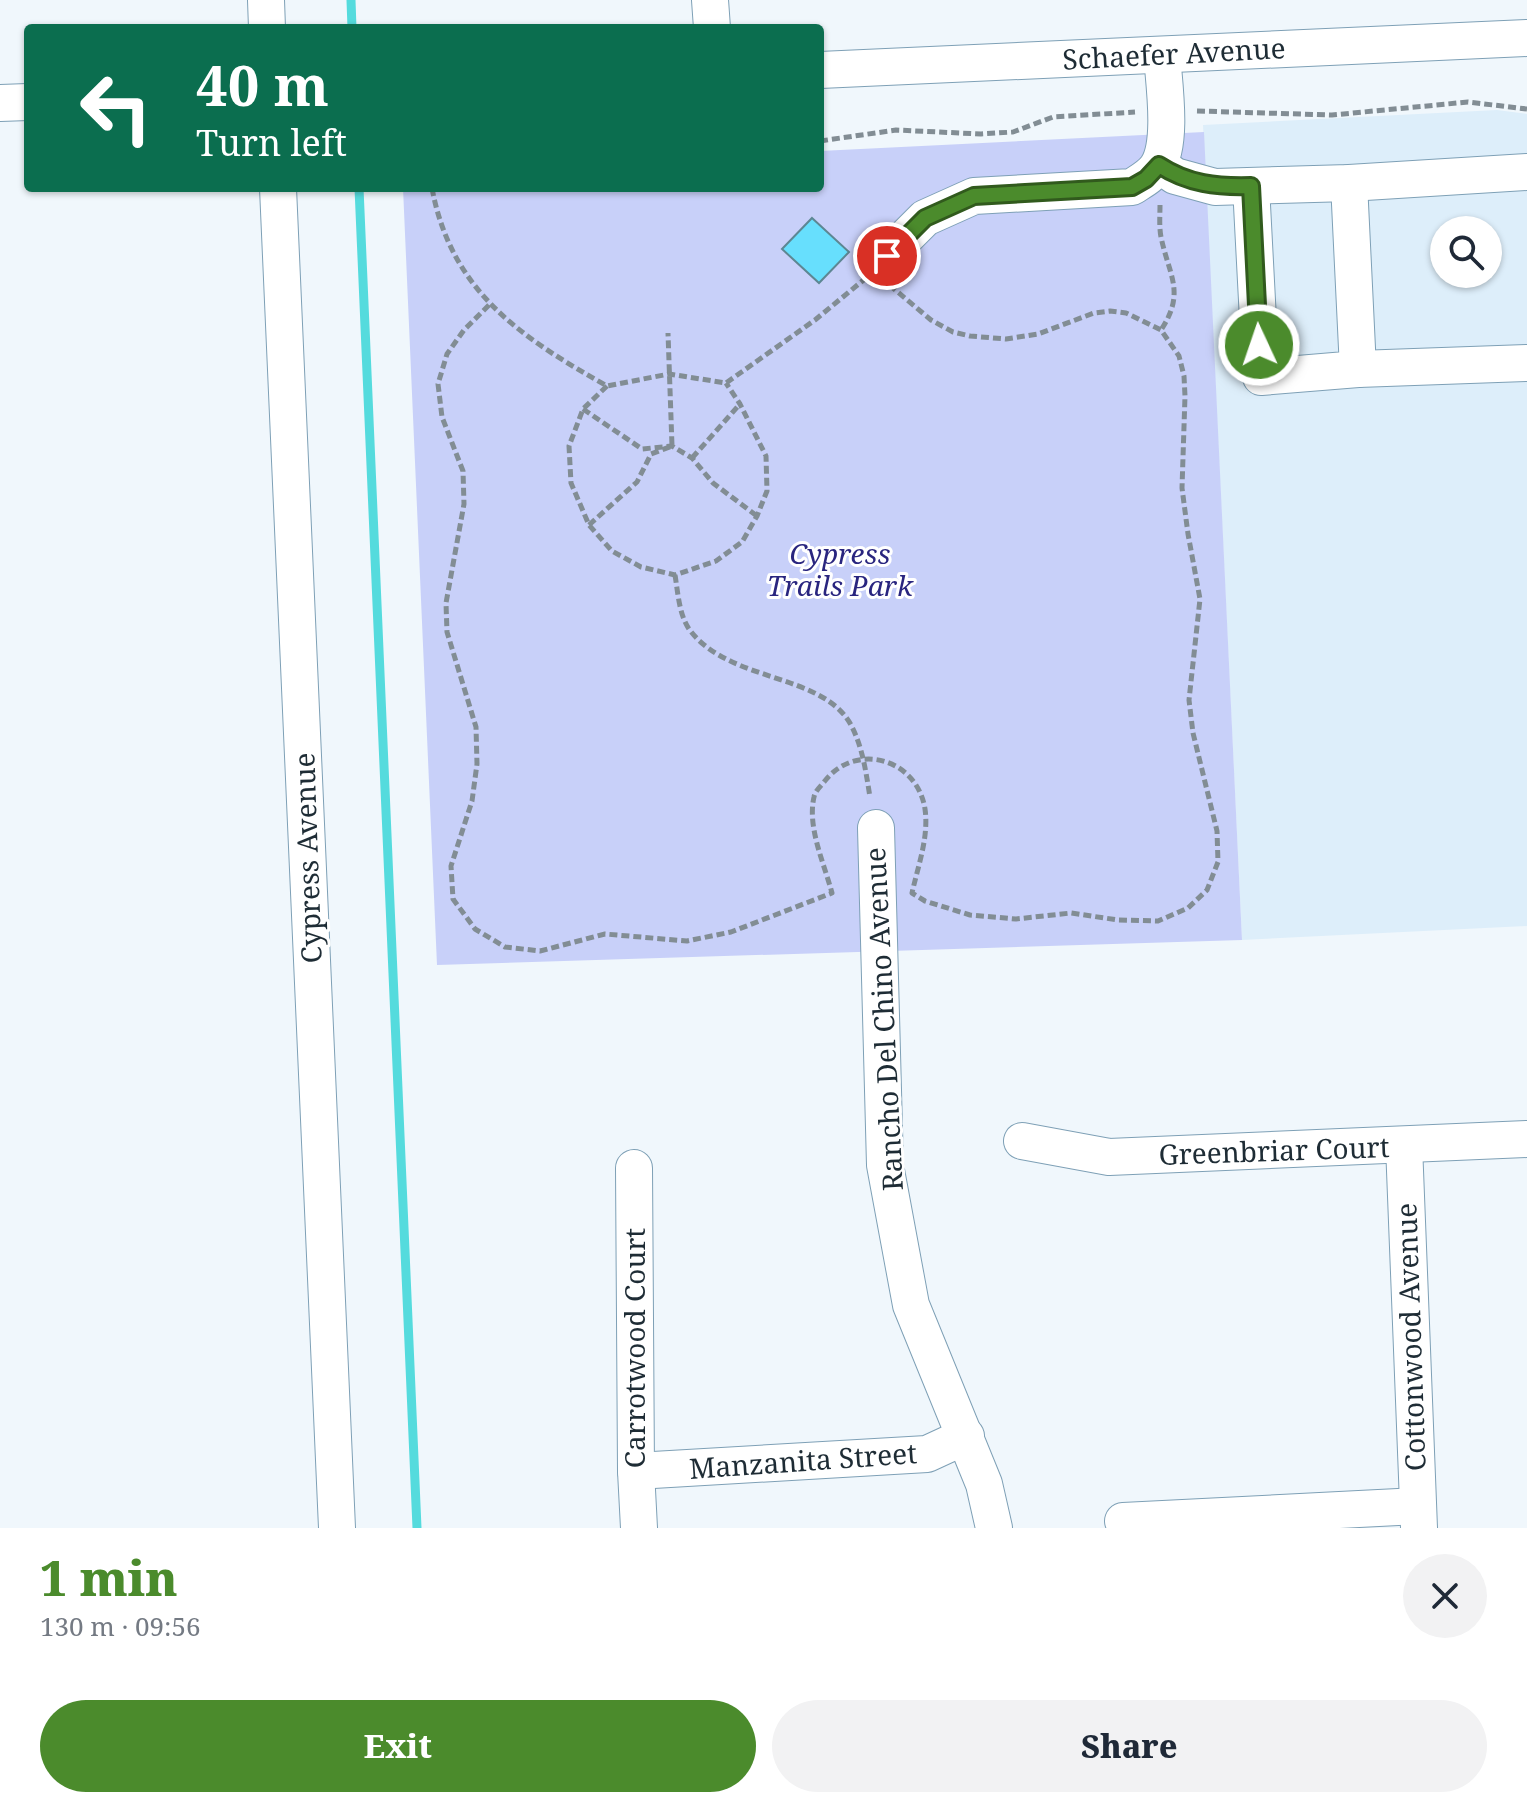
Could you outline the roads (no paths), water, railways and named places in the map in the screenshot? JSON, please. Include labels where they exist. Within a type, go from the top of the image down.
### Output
[{"type":"street","points":[[266,0],[267,24]]},
{"type":"street","points":[[710,0],[712,24]]},
{"type":"street","name":"Schaefer Avenue","points":[[824,70],[1527,38]]},
{"type":"street","points":[[1162,55],[1167,170]]},
{"type":"street","points":[[0,103],[24,102]]},
{"type":"street","points":[[880,264],[925,218],[974,196],[1132,187],[1167,170],[1215,187],[1349,183],[1527,172]]},
{"type":"street","points":[[1349,183],[1358,369]]},
{"type":"street","points":[[1251,186],[1261,377],[1358,369],[1527,363]]},
{"type":"street","name":"Cypress Avenue","points":[[278,192],[337,1528]]},
{"type":"street","name":"Rancho Del Chino Avenue","points":[[876,828],[885,1165],[911,1305],[984,1484],[994,1528]]},
{"type":"street","name":"Greenbriar Court","points":[[1022,1141],[1109,1157],[1527,1139]]},
{"type":"street","name":"Cottonwood Avenue","points":[[1404,1145],[1418,1517]]},
{"type":"street","name":"Carrotwood Court","points":[[634,1168],[639,1528]]},
{"type":"street","name":"Manzanita Street","points":[[636,1471],[927,1454],[966,1436]]},
{"type":"street","points":[[1123,1521],[1418,1517]]},
{"type":"waterway","points":[[351,0],[352,24]]},
{"type":"waterway","points":[[359,192],[417,1528]]},
{"type":"park label","name":"Cypress Trails Park","points":[[840,570]]}]
